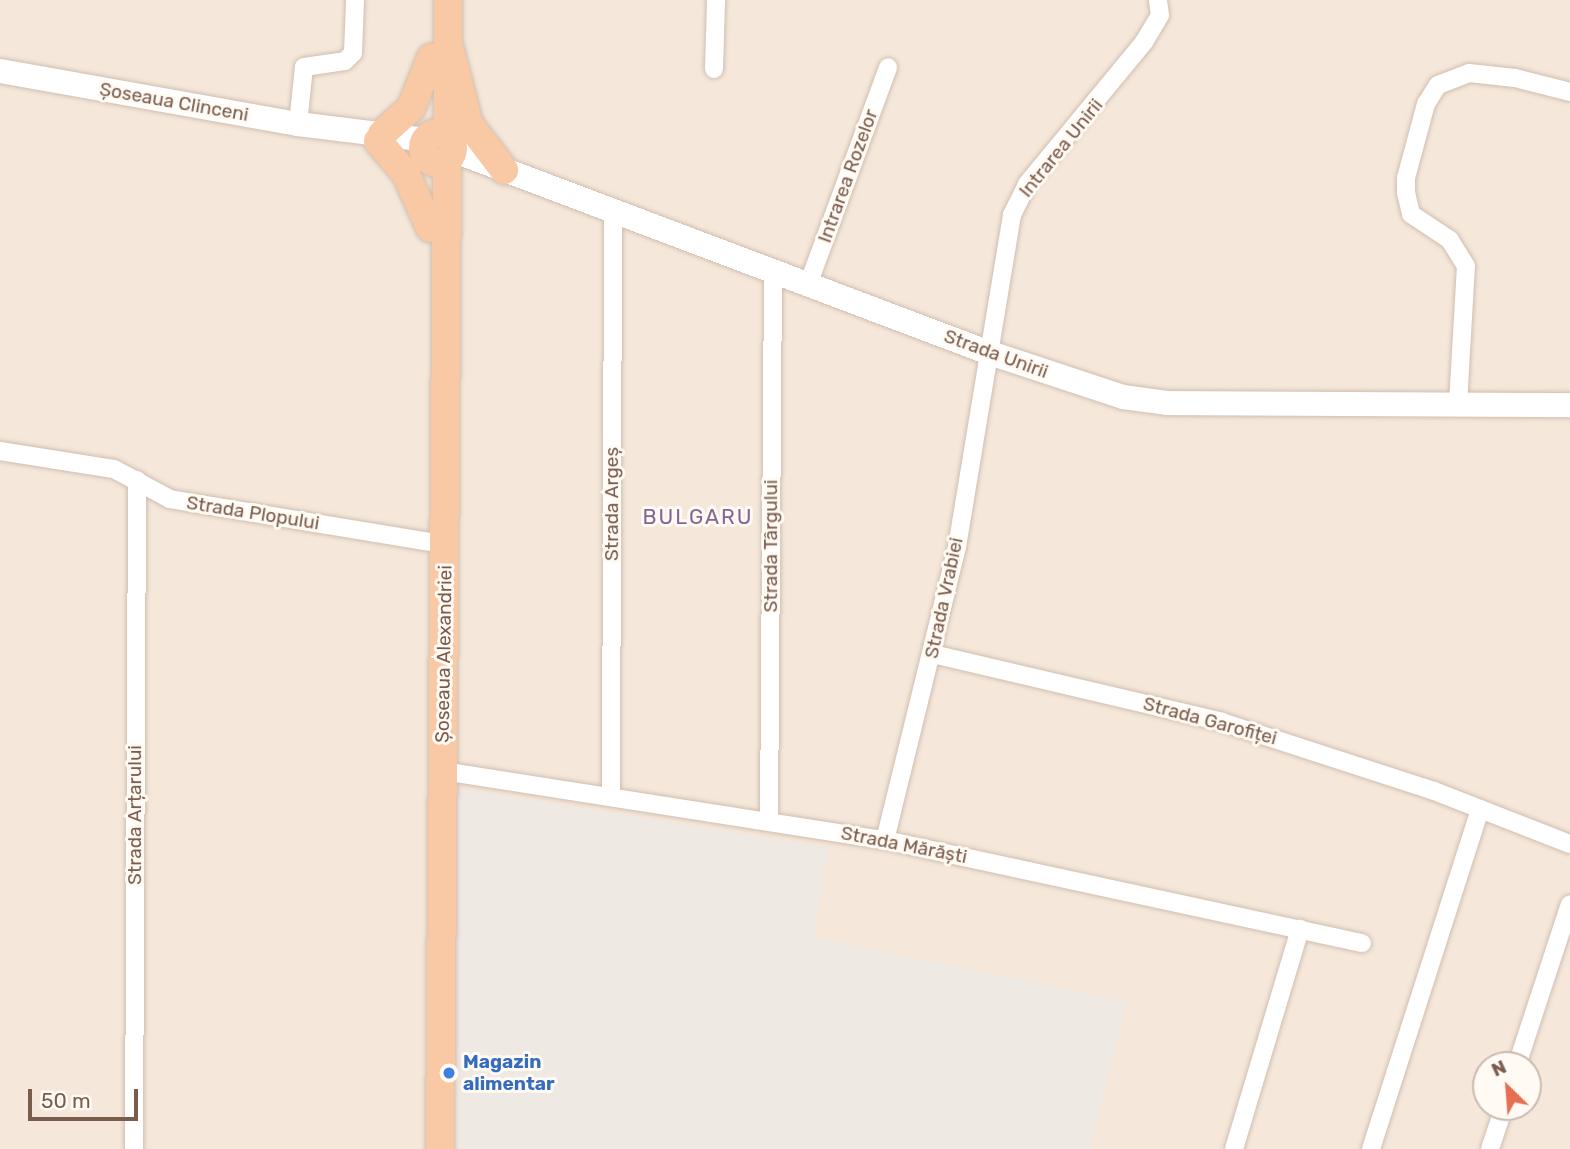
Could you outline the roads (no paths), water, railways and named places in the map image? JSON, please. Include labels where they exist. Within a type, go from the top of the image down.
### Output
[{"type":"highway","name":"Șoseaua Alexandriei","points":[[431,0],[439,50]]},
{"type":"highway","name":"Șoseaua Alexandriei","points":[[440,1149],[443,771],[437,149],[439,50],[448,0]]},
{"type":"highway","points":[[430,228],[406,174],[380,138],[411,107],[439,50]]},
{"type":"highway","points":[[439,50],[469,124],[504,170]]},
{"type":"highway","name":"Șoseaua Alexandriei","points":[[424,1149],[430,228],[437,149]]},
{"type":"main road","name":"Șoseaua Clinceni","points":[[0,71],[349,131],[437,149]]},
{"type":"main road","name":"Strada Unirii","points":[[437,149],[504,170],[987,352],[1106,392],[1146,401],[1570,405]]},
{"type":"street","points":[[298,124],[304,67],[345,61],[353,52],[355,0]]},
{"type":"street","points":[[714,69],[716,0]]},
{"type":"street","name":"Intrarea Unirii","points":[[987,352],[1008,229],[1021,194],[1144,42],[1160,15],[1158,0]]},
{"type":"street","name":"Intrarea Rozelor","points":[[808,285],[888,67]]},
{"type":"street","points":[[1458,404],[1466,266],[1450,240],[1411,214],[1406,193],[1406,178],[1426,104],[1438,85],[1469,73],[1515,78],[1570,92]]},
{"type":"street","name":"Strada Argeș","points":[[611,796],[613,213]]},
{"type":"street","name":"Strada Târgului","points":[[769,821],[773,272]]},
{"type":"street","name":"Strada Vrabiei","points":[[885,840],[933,654],[957,547],[987,352]]},
{"type":"street","name":"Strada Plopului","points":[[0,451],[92,464],[137,480],[170,499],[429,542]]},
{"type":"street","name":"Strada Arțarului","points":[[134,1149],[137,480]]},
{"type":"street","name":"Strada Garofiței","points":[[933,654],[1222,722],[1480,809],[1570,844]]},
{"type":"street","name":"Strada Mărăști","points":[[443,771],[885,840],[1362,943]]},
{"type":"street","points":[[1371,1149],[1480,809]]},
{"type":"street","points":[[1522,1051],[1570,904]]},
{"type":"street","points":[[1234,1149],[1300,929]]},
{"type":"street","points":[[1490,1149],[1499,1121]]},
{"type":"place","name":"Magazin alimentar","points":[[449,1073]]},
{"type":"district","name":"BULGARU","points":[[698,517]]}]
